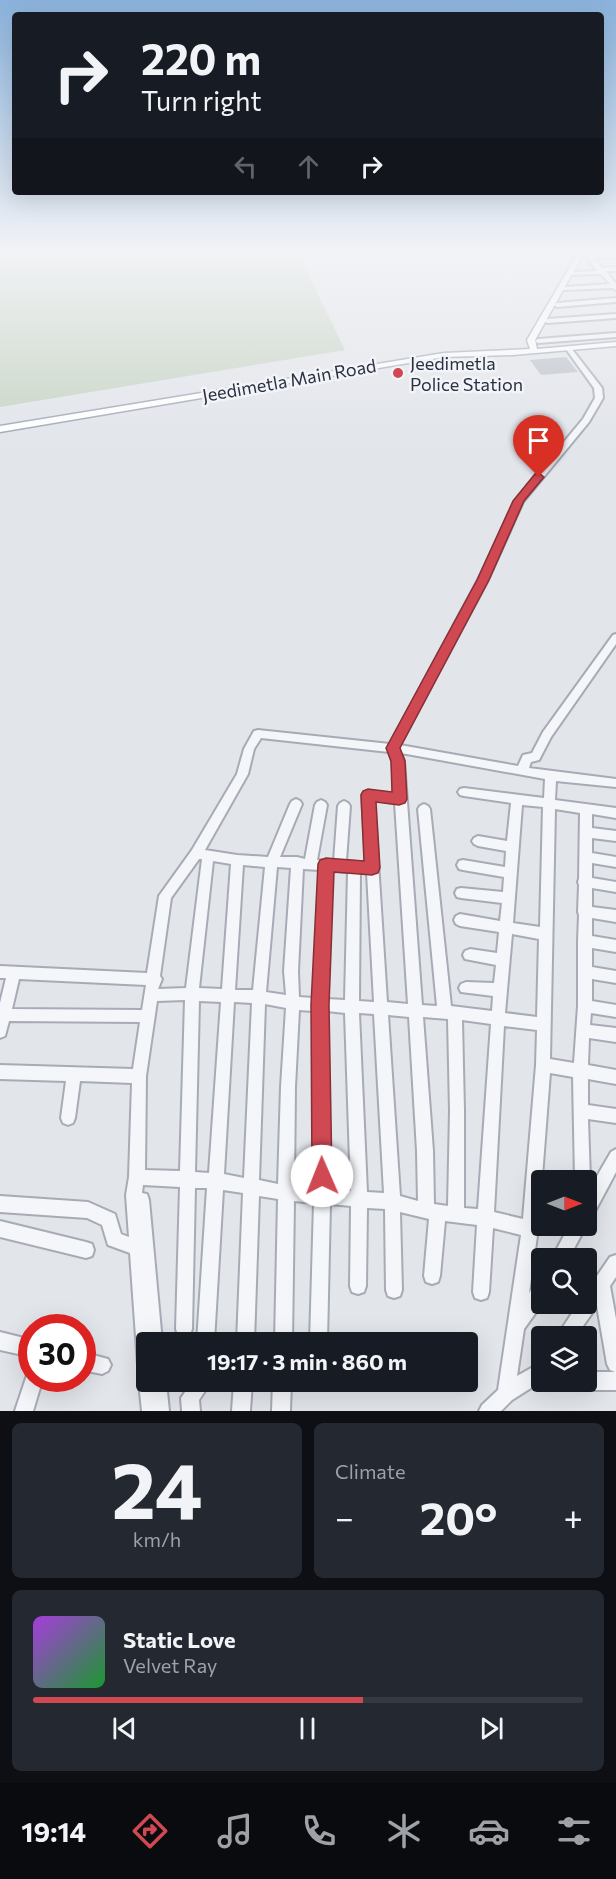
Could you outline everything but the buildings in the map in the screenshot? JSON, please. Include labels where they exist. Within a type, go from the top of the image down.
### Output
[{"type":"main road","points":[[537,346],[550,317]]},
{"type":"main road","points":[[537,346],[552,317]]},
{"type":"main road","points":[[497,352],[537,346],[616,343]]},
{"type":"main road","name":"Jeedimetla Main Road","points":[[374,364],[444,355],[569,349],[616,343]]},
{"type":"main road","name":"Jeedimetla Main Road","points":[[0,427],[443,352],[537,346]]},
{"type":"street","points":[[547,321],[604,317]]},
{"type":"street","points":[[537,346],[616,335]]},
{"type":"street","points":[[432,1276],[432,1212],[413,1011],[398,761],[393,748],[483,580],[519,501],[586,420],[599,398],[598,388],[569,349]]},
{"type":"street","points":[[522,770],[526,758],[535,757],[547,735],[616,637]]},
{"type":"street","points":[[144,1332],[134,1195],[137,1181],[139,1076],[165,896],[202,854],[242,774],[249,749],[258,734],[393,748],[551,777],[616,783]]},
{"type":"street","points":[[506,1394],[530,1229],[543,1065],[551,777]]},
{"type":"street","points":[[464,792],[616,813]]},
{"type":"street","points":[[394,1290],[393,1202],[368,795],[399,799]]},
{"type":"street","points":[[481,1292],[502,960],[512,873],[517,799]]},
{"type":"street","points":[[245,1332],[249,1187],[259,997],[272,861],[297,804]]},
{"type":"street","points":[[283,1332],[288,1087],[293,1003],[291,971],[304,863],[321,805]]},
{"type":"street","points":[[318,1332],[322,1197],[320,1005],[340,866],[344,806]]},
{"type":"street","points":[[582,1170],[580,1111],[582,1030],[585,1006],[586,808]]},
{"type":"street","points":[[424,809],[450,1012],[457,1111],[456,1214]]},
{"type":"street","points":[[585,832],[616,836]]},
{"type":"street","points":[[478,841],[513,847]]},
{"type":"street","points":[[202,854],[237,860],[372,868]]},
{"type":"street","points":[[184,1329],[192,994],[202,854]]},
{"type":"street","points":[[585,857],[616,862]]},
{"type":"street","points":[[206,1332],[237,860]]},
{"type":"street","points":[[463,865],[512,873]]},
{"type":"street","points":[[340,866],[352,1007],[359,1198],[358,1286]]},
{"type":"street","points":[[585,882],[616,887]]},
{"type":"street","points":[[461,893],[509,898]]},
{"type":"street","points":[[584,912],[616,916]]},
{"type":"street","points":[[460,920],[546,934]]},
{"type":"street","points":[[585,941],[616,946]]},
{"type":"street","points":[[470,954],[502,960]]},
{"type":"street","points":[[585,972],[616,977]]},
{"type":"street","points":[[0,1031],[7,973],[154,980]]},
{"type":"street","points":[[466,988],[500,990]]},
{"type":"street","points":[[152,995],[259,997],[293,1003],[450,1012],[544,1024]]},
{"type":"street","points":[[585,1006],[616,1011]]},
{"type":"street","points":[[2,1015],[147,1016]]},
{"type":"street","points":[[582,1030],[616,1035]]},
{"type":"street","points":[[543,1065],[616,1077]]},
{"type":"street","points":[[0,1072],[139,1076]]},
{"type":"street","points":[[68,1118],[74,1074]]},
{"type":"street","points":[[580,1111],[616,1116]]},
{"type":"street","points":[[597,1191],[616,1157]]},
{"type":"street","points":[[137,1181],[186,1178],[217,1180],[287,1193],[393,1202],[432,1212],[485,1218],[530,1229]]},
{"type":"street","points":[[137,1181],[141,1194],[152,1332]]},
{"type":"street","points":[[0,1204],[88,1210],[109,1220],[114,1239],[137,1248]]},
{"type":"street","points":[[0,1229],[86,1250]]},
{"type":"street","points":[[573,1326],[616,1263]]},
{"type":"street","points":[[602,1284],[616,1364]]},
{"type":"street","points":[[516,1327],[531,1304]]},
{"type":"street","points":[[0,1341],[18,1346]]},
{"type":"street","points":[[96,1364],[102,1365]]},
{"type":"street","points":[[488,1411],[506,1394],[531,1378]]},
{"type":"street","points":[[597,1381],[616,1381]]},
{"type":"street","points":[[24,1411],[30,1392]]},
{"type":"street","points":[[149,1392],[151,1411]]},
{"type":"street","points":[[158,1392],[160,1411]]},
{"type":"street","points":[[191,1411],[190,1398],[194,1392]]},
{"type":"street","points":[[241,1411],[242,1392]]},
{"type":"street","points":[[281,1411],[282,1392]]},
{"type":"green space","points":[[0,317],[329,317],[345,350],[0,407]]},
{"type":"place","name":"Jeedimetla Police Station","points":[[398,373]]},
{"type":"route","points":[[322,1176],[320,1005],[326,864],[372,868],[368,795],[399,799],[398,761],[393,748],[450,637],[483,580],[519,501],[539,477]]}]
